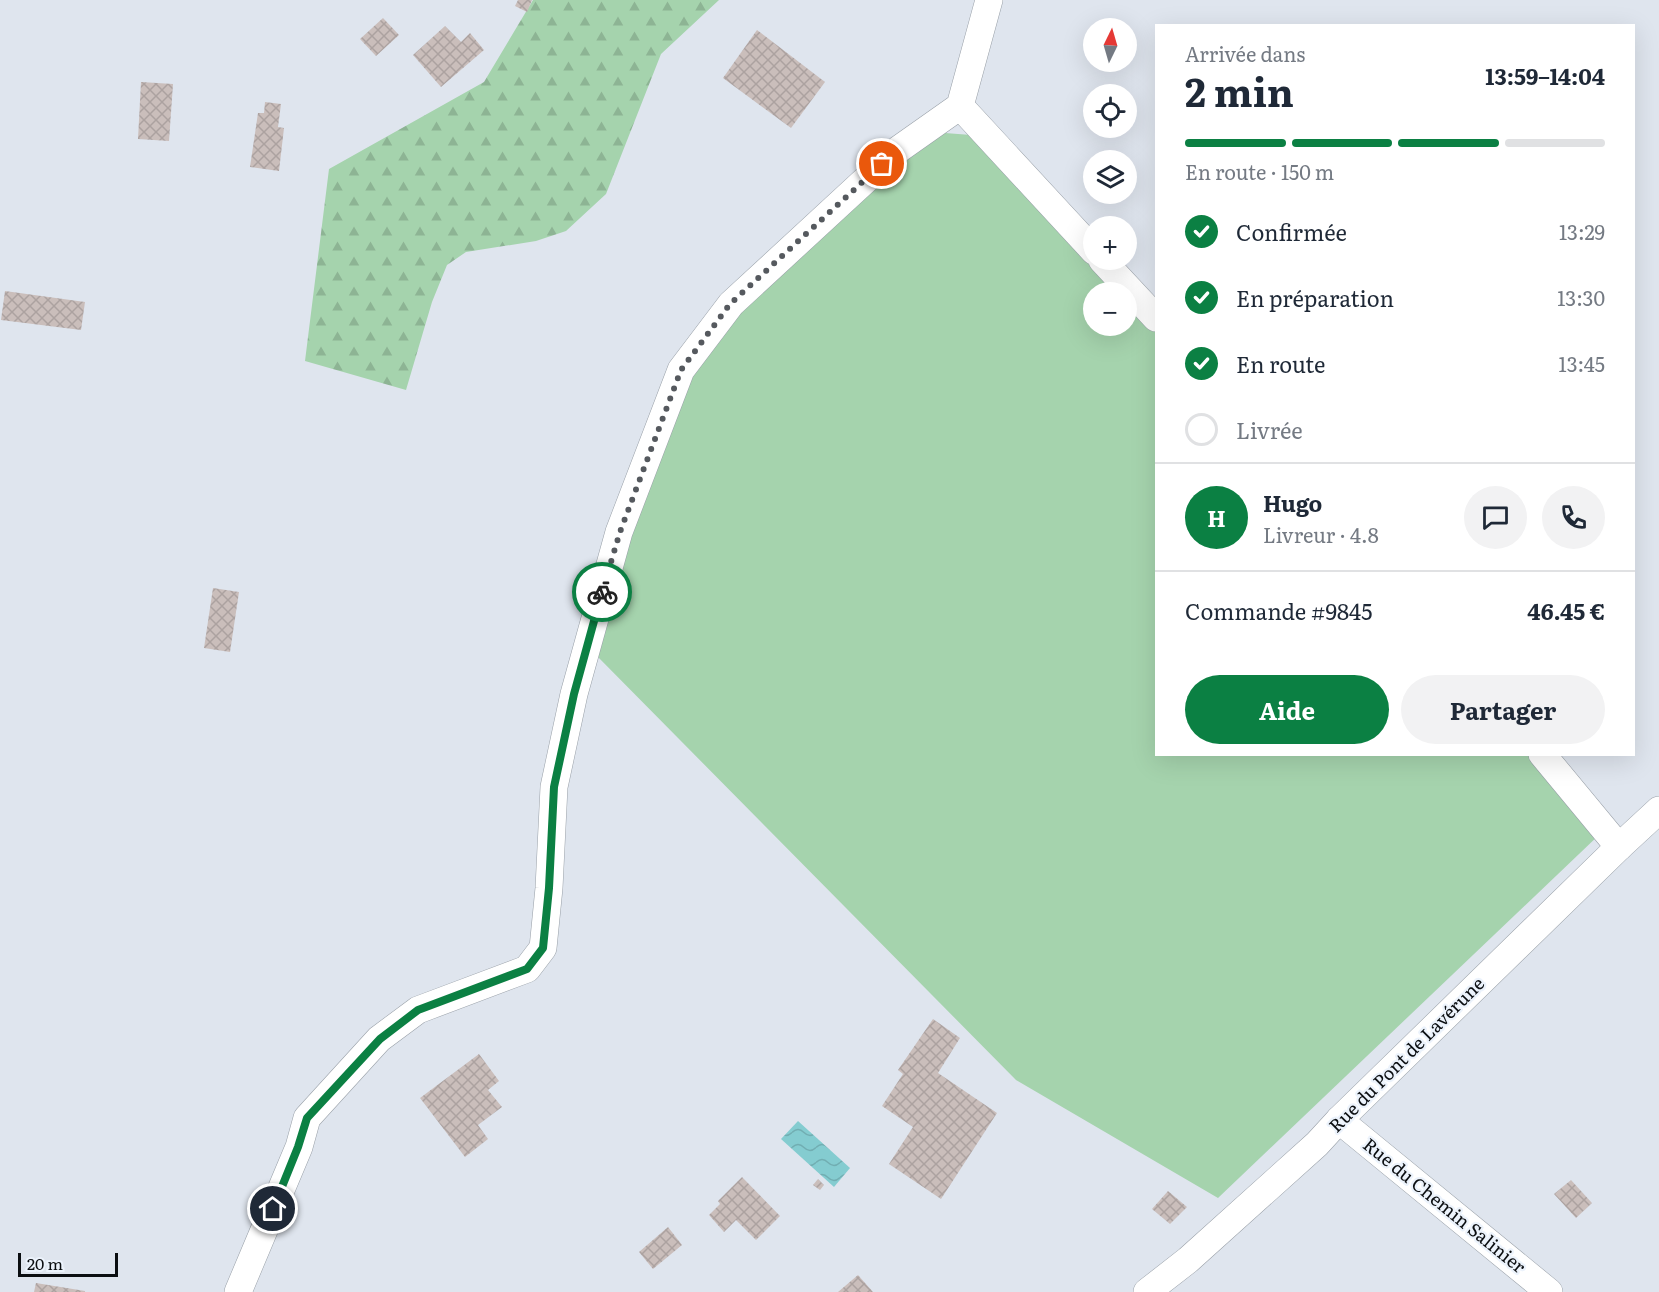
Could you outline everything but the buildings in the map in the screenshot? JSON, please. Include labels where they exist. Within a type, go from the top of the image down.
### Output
[{"type":"street","points":[[238,1292],[298,1147],[307,1118],[380,1039],[418,1010],[527,969],[543,948],[549,888],[554,787],[574,694],[620,532],[681,370],[730,304],[899,149],[960,106],[989,0]]},
{"type":"street","points":[[960,106],[1083,239]]},
{"type":"street","points":[[1111,270],[1155,317]]},
{"type":"street","points":[[1544,756],[1619,847]]},
{"type":"street","name":"Rue du Pont de Lavérune","points":[[1148,1292],[1188,1260],[1317,1144],[1659,810]]},
{"type":"street","name":"Rue du Chemin Salinier","points":[[1339,1120],[1549,1292]]},
{"type":"green space","points":[[533,0],[719,0],[661,54],[606,194],[566,231],[536,241],[466,252],[447,265],[432,302],[406,390],[305,361],[329,169],[484,82]]},
{"type":"green space","points":[[945,133],[971,135],[1083,251],[1083,270],[1101,270],[1112,282],[1083,282],[1083,336],[1137,336],[1137,308],[1155,327],[1155,756],[1536,756],[1601,833],[1218,1198],[1016,1080],[596,655],[652,464],[690,375],[730,321],[924,139]]},
{"type":"water","points":[[798,1121],[850,1168],[834,1187],[781,1139]]},
{"type":"way so far","points":[[602,592],[620,532],[681,370],[730,304],[882,164]]},
{"type":"route","points":[[273,1209],[307,1118],[380,1039],[418,1010],[527,969],[543,948],[549,888],[554,787],[574,694],[602,592]]}]
